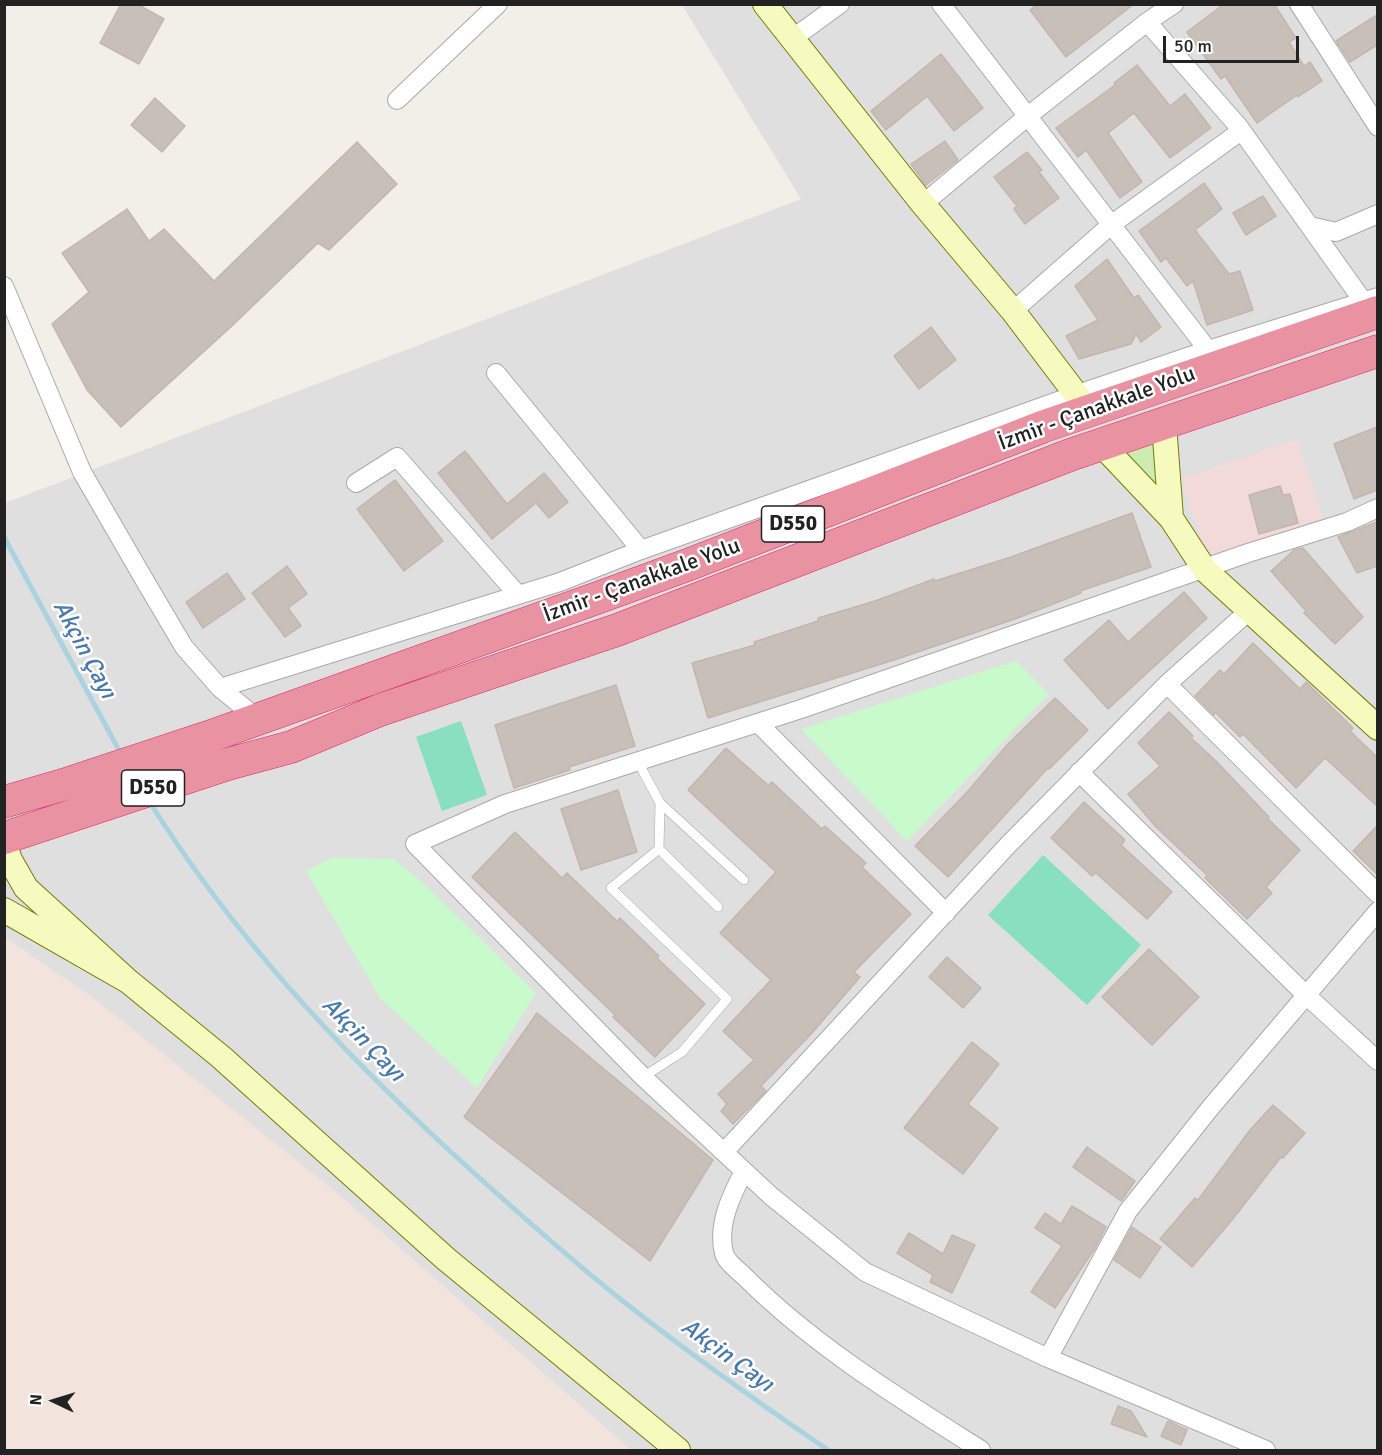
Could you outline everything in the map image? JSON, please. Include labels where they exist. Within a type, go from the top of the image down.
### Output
[{"type":"highway","name":"İzmir - Çanakkale Yolu","points":[[4,802],[208,737],[690,564],[1031,431],[1082,403],[1373,303]]},
{"type":"highway","name":"İzmir - Çanakkale Yolu","points":[[4,839],[228,764],[291,747],[380,710],[617,630],[1101,444],[1377,351]]},
{"type":"main road","points":[[765,4],[924,204],[1013,311],[1082,403]]},
{"type":"main road","points":[[1164,424],[1171,518]]},
{"type":"main road","points":[[1101,444],[1171,518],[1204,570],[1377,728]]},
{"type":"main road","points":[[4,839],[10,860],[26,888],[128,981],[221,1057],[446,1260],[678,1450]]},
{"type":"main road","points":[[4,910],[128,981]]},
{"type":"street","points":[[397,100],[498,4]]},
{"type":"street","points":[[792,39],[840,4]]},
{"type":"street","points":[[941,4],[1208,350]]},
{"type":"street","points":[[924,204],[1028,116],[1147,22],[1174,4]]},
{"type":"street","points":[[1299,4],[1377,128]]},
{"type":"street","points":[[220,688],[560,582],[641,550],[1082,403],[1208,350],[1373,303],[1310,226],[1241,131],[1147,22]]},
{"type":"street","points":[[1013,311],[1112,224],[1241,131]]},
{"type":"street","points":[[1310,226],[1336,232],[1377,214]]},
{"type":"street","points":[[4,286],[82,472],[184,646],[220,688],[258,719]]},
{"type":"street","points":[[496,373],[641,550]]},
{"type":"street","points":[[356,483],[397,457],[518,595]]},
{"type":"street","points":[[1266,1450],[1048,1358],[865,1272],[771,1196],[643,1077],[415,844],[505,804],[758,723],[1248,553],[1347,522],[1377,508]]},
{"type":"street","points":[[725,1151],[1008,845],[1167,684],[1250,610]]},
{"type":"street","points":[[1167,684],[1377,894]]},
{"type":"street","points":[[758,723],[946,913]]},
{"type":"street","points":[[1079,772],[1306,995],[1377,1061]]},
{"type":"street","points":[[1048,1358],[1128,1211],[1211,1107],[1377,911]]},
{"type":"street","points":[[744,1171],[733,1193],[721,1230],[724,1256],[773,1305],[858,1369],[981,1450]]},
{"type":"lane","points":[[638,762],[660,803],[744,880]]},
{"type":"lane","points":[[660,803],[659,849],[718,908]]},
{"type":"lane","points":[[643,1077],[682,1052],[727,999],[611,888],[659,849]]},
{"type":"shaded area","points":[[682,5],[1377,5],[1377,1450],[631,1450],[333,1190],[93,998],[5,938],[5,503],[801,199]]},
{"type":"shaded area","points":[[1296,440],[1323,518],[1207,558],[1181,479]]},
{"type":"shaded area","points":[[4,938],[93,998],[333,1190],[631,1450],[5,1450]]},
{"type":"green space","points":[[1164,424],[1171,518],[1101,444]]},
{"type":"green space","points":[[1016,661],[1049,694],[907,841],[801,729]]},
{"type":"green space","points":[[461,721],[487,795],[442,811],[416,737]]},
{"type":"green space","points":[[1043,855],[1141,945],[1087,1005],[988,915]]},
{"type":"green space","points":[[332,858],[394,859],[426,886],[536,993],[477,1088],[380,998],[306,871]]},
{"type":"building","points":[[121,4],[137,4],[164,19],[139,64],[100,43]]},
{"type":"building","points":[[1038,4],[1134,4],[1066,57],[1030,10]]},
{"type":"building","points":[[1224,4],[1274,4],[1296,38],[1289,42],[1304,66],[1310,62],[1322,81],[1298,97],[1297,95],[1257,123],[1225,76],[1221,79],[1187,32]]},
{"type":"building","points":[[1377,15],[1377,45],[1350,62],[1336,41]]},
{"type":"building","points":[[941,54],[983,108],[954,131],[927,96],[886,130],[871,111]]},
{"type":"building","points":[[1137,65],[1170,106],[1185,94],[1211,128],[1170,158],[1134,113],[1108,133],[1142,182],[1120,198],[1086,150],[1078,157],[1056,128],[1115,85],[1114,83]]},
{"type":"building","points":[[155,98],[185,126],[162,152],[131,125]]},
{"type":"building","points":[[945,141],[958,160],[926,185],[911,164]]},
{"type":"building","points":[[357,142],[397,184],[329,250],[318,243],[233,325],[121,427],[87,390],[52,324],[89,292],[62,253],[127,209],[149,241],[164,229],[214,281]]},
{"type":"building","points":[[1027,152],[1042,170],[1039,172],[1059,198],[1025,224],[1014,209],[1017,206],[994,177]]},
{"type":"building","points":[[1204,183],[1222,209],[1195,230],[1229,274],[1240,271],[1253,310],[1207,325],[1193,281],[1187,286],[1166,258],[1161,262],[1139,231]]},
{"type":"building","points":[[1263,196],[1276,216],[1246,235],[1233,213]]},
{"type":"building","points":[[1107,259],[1134,298],[1138,295],[1161,327],[1141,342],[1136,334],[1131,344],[1079,359],[1066,336],[1098,320],[1075,286]]},
{"type":"building","points":[[931,327],[956,360],[919,389],[894,356]]},
{"type":"building","points":[[1377,427],[1377,490],[1354,499],[1334,444]]},
{"type":"building","points":[[465,451],[507,504],[544,473],[568,502],[549,518],[536,503],[492,539],[438,473]]},
{"type":"building","points":[[395,480],[443,541],[404,571],[357,509]]},
{"type":"building","points":[[1280,486],[1283,495],[1290,494],[1298,523],[1259,534],[1249,495]]},
{"type":"building","points":[[1132,513],[1151,567],[1080,591],[1081,593],[1015,619],[894,660],[708,718],[692,663],[755,645],[754,642],[818,621],[818,618],[875,601],[934,579],[935,581],[1011,557]]},
{"type":"building","points":[[1377,522],[1377,566],[1357,573],[1338,537]]},
{"type":"building","points":[[1303,548],[1363,617],[1335,644],[1304,613],[1306,611],[1271,571],[1294,550]]},
{"type":"building","points":[[287,566],[307,594],[288,608],[301,626],[285,637],[252,593]]},
{"type":"building","points":[[227,573],[245,599],[203,628],[186,602]]},
{"type":"building","points":[[1184,592],[1207,618],[1108,709],[1064,660],[1109,620],[1128,642]]},
{"type":"building","points":[[1253,643],[1300,689],[1306,682],[1353,728],[1350,731],[1377,757],[1377,806],[1325,758],[1296,788],[1243,734],[1240,737],[1195,696],[1220,670],[1224,674]]},
{"type":"building","points":[[616,685],[635,746],[569,767],[570,770],[514,788],[495,725]]},
{"type":"building","points":[[1055,698],[1088,730],[1048,768],[948,877],[915,846],[968,791],[1007,745]]},
{"type":"building","points":[[1169,712],[1193,736],[1191,738],[1217,762],[1269,817],[1268,819],[1300,850],[1266,887],[1272,893],[1247,919],[1205,878],[1207,875],[1156,827],[1128,794],[1160,766],[1138,743]]},
{"type":"building","points":[[726,748],[768,785],[772,782],[822,829],[825,826],[866,863],[862,867],[911,914],[854,972],[860,977],[812,1033],[761,1086],[766,1091],[733,1124],[721,1111],[727,1104],[718,1094],[754,1060],[723,1031],[771,980],[720,933],[776,872],[688,790]]},
{"type":"building","points":[[618,790],[637,852],[581,870],[561,809]]},
{"type":"building","points":[[1084,802],[1125,840],[1121,845],[1172,892],[1147,919],[1096,873],[1092,876],[1051,838]]},
{"type":"building","points":[[1377,826],[1377,874],[1353,851]]},
{"type":"building","points":[[515,832],[562,878],[567,873],[617,921],[620,918],[659,956],[657,958],[705,1004],[655,1057],[613,1017],[615,1015],[472,877]]},
{"type":"building","points":[[1149,949],[1199,997],[1152,1045],[1102,997]]},
{"type":"building","points":[[947,957],[981,988],[963,1008],[929,977]]},
{"type":"building","points":[[537,1013],[713,1160],[650,1261],[464,1117]]},
{"type":"building","points":[[972,1042],[999,1064],[968,1104],[998,1128],[963,1174],[904,1128]]},
{"type":"building","points":[[1273,1105],[1305,1133],[1283,1158],[1281,1157],[1192,1267],[1160,1239],[1195,1198],[1198,1200],[1250,1130]]},
{"type":"building","points":[[1087,1147],[1135,1181],[1121,1201],[1073,1167]]},
{"type":"building","points":[[1072,1206],[1106,1227],[1095,1248],[1055,1308],[1031,1292],[1062,1246],[1035,1228],[1045,1213],[1061,1224]]},
{"type":"building","points":[[1132,1227],[1161,1247],[1140,1278],[1114,1260]]},
{"type":"building","points":[[909,1233],[943,1254],[952,1235],[975,1245],[952,1293],[930,1282],[933,1275],[897,1253]]},
{"type":"building","points":[[1118,1406],[1131,1411],[1147,1437],[1111,1424]]},
{"type":"building","points":[[1168,1421],[1187,1430],[1181,1445],[1161,1436]]},
{"type":"waterway","name":"Akçin Çayı","points":[[4,537],[121,754]]},
{"type":"waterway","name":"Akçin Çayı","points":[[149,801],[181,850],[251,943],[327,1030],[409,1113],[515,1210],[624,1302],[725,1378],[828,1450]]}]
